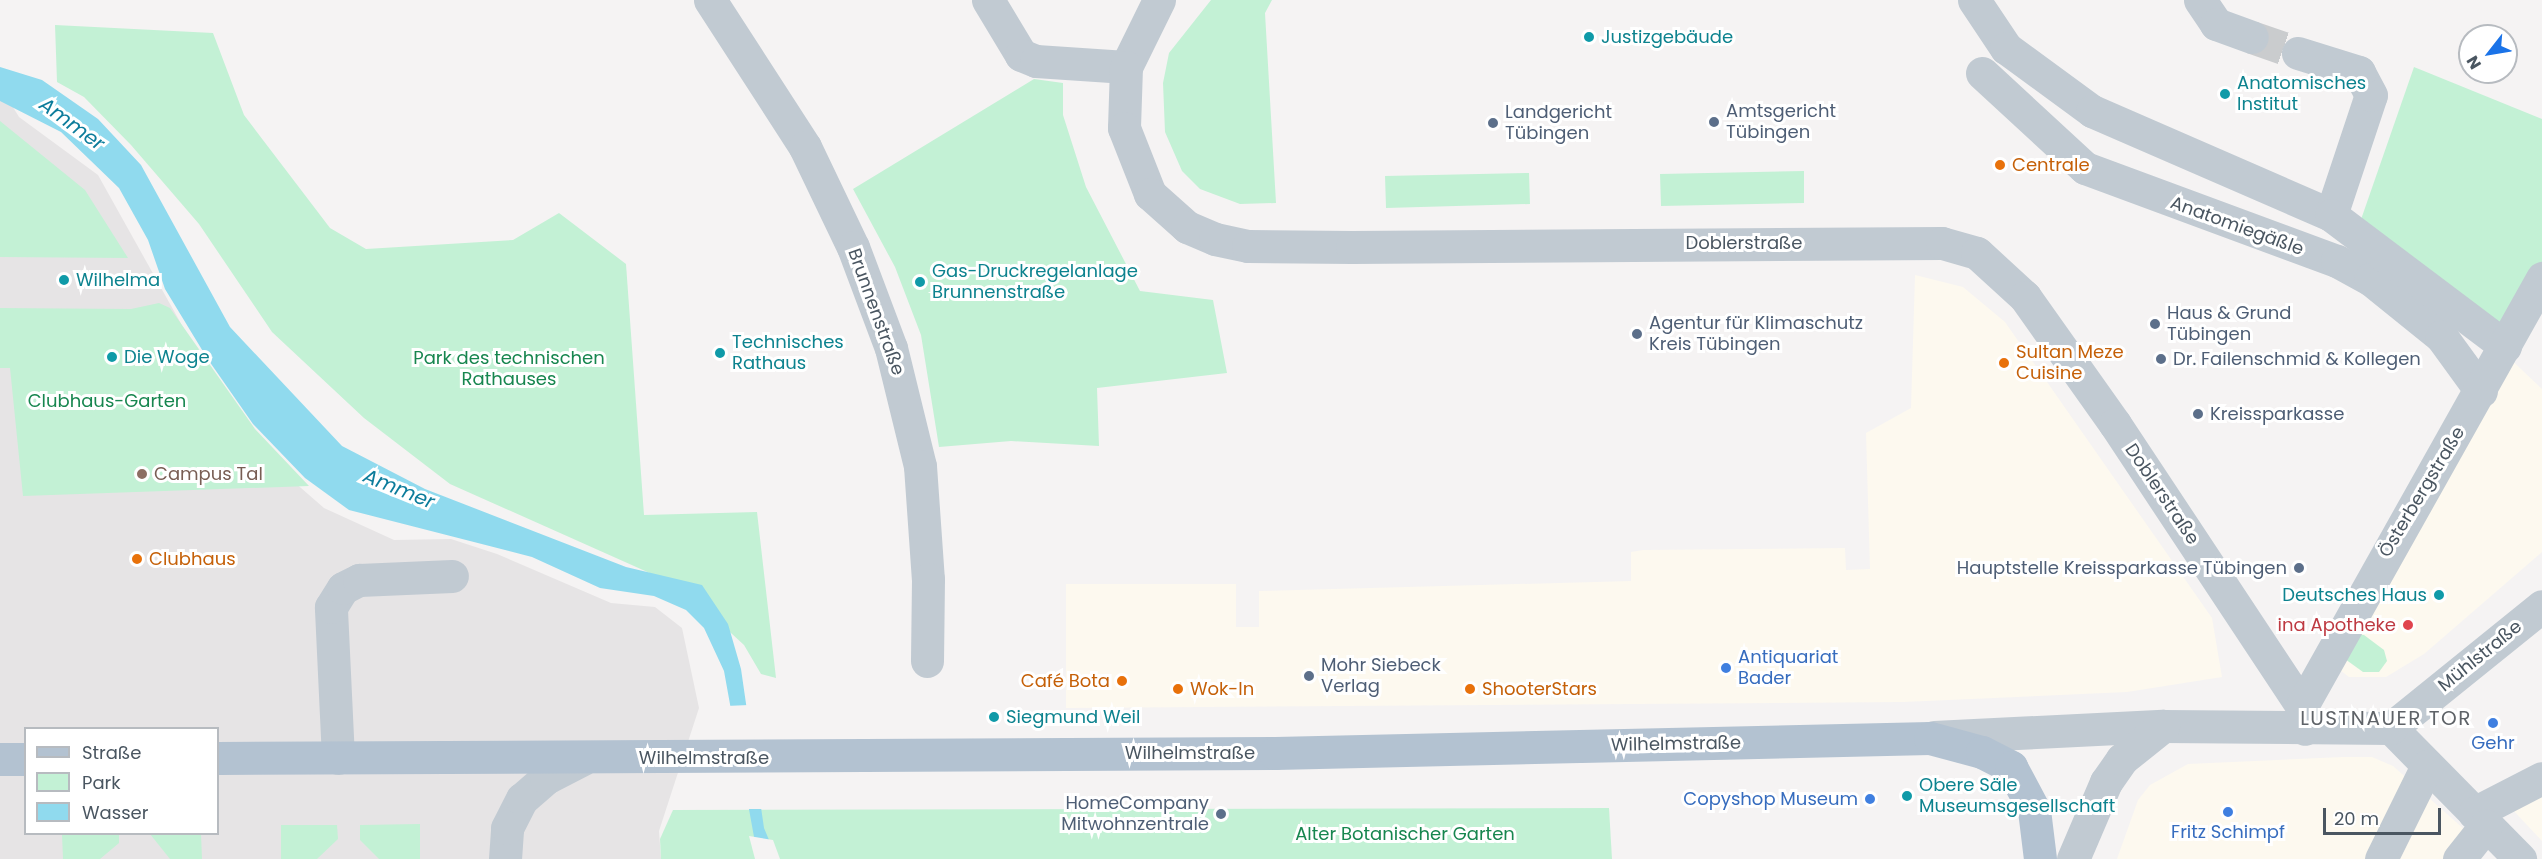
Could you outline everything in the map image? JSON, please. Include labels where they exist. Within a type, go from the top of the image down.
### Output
[{"type":"main road","name":"Wilhelmstraße","points":[[219,758],[785,757],[1930,738]]},
{"type":"main road","points":[[1930,738],[1982,752],[2010,767],[2034,810],[2040,859]]},
{"type":"main road","points":[[0,759],[24,759]]},
{"type":"street","name":"Brunnenstraße","points":[[710,0],[809,156],[853,247],[894,358],[920,466],[928,579],[927,661]]},
{"type":"street","points":[[987,0],[1021,55],[1036,61],[1126,67]]},
{"type":"street","name":"Doblerstraße","points":[[1159,0],[1134,40],[1126,67],[1124,128],[1150,194],[1187,227],[1248,246],[1930,243],[1977,253],[2030,304],[2303,717]]},
{"type":"street","points":[[1974,0],[2006,48],[2092,111],[2331,215],[2505,346]]},
{"type":"street","points":[[2200,0],[2216,24],[2252,37]]},
{"type":"street","points":[[2298,52],[2359,72],[2371,95],[2331,215]]},
{"type":"street","name":"Anatomiegäßle","points":[[1983,73],[2085,168],[2337,261],[2370,279],[2441,336],[2481,391]]},
{"type":"street","name":"Österbergstraße","points":[[2303,717],[2396,531],[2481,391],[2542,278]]},
{"type":"street","points":[[338,758],[331,607],[343,588],[359,580],[452,576]]},
{"type":"street","name":"Mühlstraße","points":[[2391,728],[2542,606]]},
{"type":"street","name":"Wilhelmstraße","points":[[1930,738],[2303,717],[2391,728]]},
{"type":"street","points":[[2073,859],[2096,798],[2112,774],[2163,726]]},
{"type":"street","points":[[2391,728],[2520,859]]},
{"type":"street","points":[[505,859],[507,828],[522,799],[546,778],[583,759]]},
{"type":"street","points":[[2381,859],[2427,766]]},
{"type":"street","points":[[2459,859],[2480,819],[2542,778]]},
{"type":"shaded area","name":"Campus Tal","points":[[0,86],[19,117],[98,175],[246,440],[324,508],[394,540],[451,539],[497,554],[611,603],[655,607],[682,628],[699,708],[659,831],[661,859],[0,859]]},
{"type":"shaded area","points":[[1915,275],[1963,287],[2005,322],[2212,618],[2222,677],[2127,692],[1903,702],[1066,708],[1066,584],[1236,584],[1236,627],[1259,627],[1259,591],[1631,581],[1631,552],[1643,550],[1845,548],[1846,570],[1870,569],[1866,433],[1911,408]]},
{"type":"shaded area","points":[[2503,352],[2542,389],[2542,552],[2424,654],[2386,677],[2349,677],[2327,660]]},
{"type":"shaded area","points":[[2372,757],[2393,766],[2474,838],[2477,859],[2117,859],[2138,800],[2150,785],[2188,764]]},
{"type":"shaded area","points":[[2542,794],[2542,841],[2512,809]]},
{"type":"green space","points":[[1211,0],[1272,0],[1265,13],[1276,203],[1240,204],[1200,189],[1182,171],[1165,132],[1163,83],[1169,53]]},
{"type":"green space","name":"Park des technischen Rathauses","points":[[55,25],[213,33],[244,115],[330,228],[366,249],[513,240],[559,213],[626,264],[644,515],[757,512],[776,678],[761,674],[744,645],[681,587],[450,484],[364,418],[272,332],[199,224],[131,145],[84,97],[57,82]]},
{"type":"green space","points":[[2414,67],[2542,119],[2542,276],[2505,346],[2357,231]]},
{"type":"green space","points":[[1034,79],[1063,83],[1063,115],[1086,187],[1140,291],[1213,300],[1227,373],[1097,388],[1099,446],[1011,441],[939,447],[921,335],[895,267],[853,189]]},
{"type":"green space","points":[[0,121],[85,190],[128,258],[0,257]]},
{"type":"green space","points":[[1804,171],[1804,203],[1661,206],[1660,174]]},
{"type":"green space","points":[[1529,173],[1530,204],[1386,208],[1385,176]]},
{"type":"green space","name":"Clubhaus-Garten","points":[[159,303],[170,308],[255,429],[309,486],[23,496],[10,368],[0,368],[0,308],[131,309]]},
{"type":"green space","points":[[2352,634],[2364,635],[2384,650],[2387,661],[2379,672],[2363,672],[2345,659]]},
{"type":"green space","name":"Alter Botanischer Garten","points":[[1609,808],[1612,859],[661,859],[660,839],[673,810]]},
{"type":"green space","points":[[420,824],[420,859],[379,859],[360,840],[360,825]]},
{"type":"green space","points":[[281,825],[337,825],[338,839],[317,859],[281,859]]},
{"type":"green space","points":[[62,835],[119,835],[119,843],[100,859],[63,859]]},
{"type":"green space","points":[[151,835],[201,835],[202,859],[170,859]]},
{"type":"water","name":"Ammer","points":[[0,67],[42,80],[98,119],[141,165],[230,327],[342,446],[425,489],[626,567],[702,585],[728,624],[741,669],[764,828],[777,859],[758,859],[724,671],[704,628],[686,610],[654,596],[600,588],[532,557],[349,510],[305,478],[253,424],[207,358],[165,289],[148,240],[119,188],[61,132],[0,101]]},
{"type":"pier","points":[[749,705],[766,809],[743,809],[726,706]]},
{"type":"pier","points":[[749,836],[773,840],[780,859],[755,859]]},
{"type":"tunnel","points":[[2252,37],[2298,53]]},
{"type":"place","name":"Justizgebäude","points":[[1589,37]]},
{"type":"place","name":"Anatomisches Institut","points":[[2225,94]]},
{"type":"place","name":"Amtsgericht Tübingen","points":[[1714,122]]},
{"type":"place","name":"Landgericht Tübingen","points":[[1493,123]]},
{"type":"place","name":"Centrale","points":[[2000,165]]},
{"type":"place","name":"Wilhelma","points":[[64,280]]},
{"type":"place","name":"Gas-Druckregelanlage Brunnenstraße","points":[[920,282]]},
{"type":"place","name":"Haus & Grund Tübingen","points":[[2155,324]]},
{"type":"place","name":"Agentur für Klimaschutz Kreis Tübingen","points":[[1637,334]]},
{"type":"place","name":"Technisches Rathaus","points":[[720,353]]},
{"type":"place","name":"Die Woge","points":[[112,357]]},
{"type":"place","name":"Dr. Failenschmid & Kollegen","points":[[2161,359]]},
{"type":"place","name":"Sultan Meze Cuisine","points":[[2004,363]]},
{"type":"place","name":"Kreissparkasse","points":[[2198,414]]},
{"type":"place","name":"Campus Tal","points":[[142,474]]},
{"type":"place","name":"Clubhaus","points":[[137,559]]},
{"type":"place","name":"Hauptstelle Kreissparkasse Tübingen","points":[[2299,568]]},
{"type":"place","name":"Deutsches Haus","points":[[2439,595]]},
{"type":"place","name":"ina Apotheke","points":[[2408,625]]},
{"type":"place","name":"Antiquariat Bader","points":[[1726,668]]},
{"type":"place","name":"Mohr Siebeck Verlag","points":[[1309,676]]},
{"type":"place","name":"Café Bota","points":[[1122,681]]},
{"type":"place","name":"Wok-In","points":[[1178,689]]},
{"type":"place","name":"ShooterStars","points":[[1470,689]]},
{"type":"place","name":"Siegmund Weil","points":[[994,717]]},
{"type":"place","name":"Gehr","points":[[2493,723]]},
{"type":"place","name":"Obere Säle Museumsgesellschaft","points":[[1907,796]]},
{"type":"place","name":"Copyshop Museum","points":[[1870,799]]},
{"type":"place","name":"Fritz Schimpf","points":[[2228,812]]},
{"type":"place","name":"HomeCompany Mitwohnzentrale","points":[[1221,814]]},
{"type":"district","name":"LUSTNAUER TOR","points":[[2386,718]]}]
